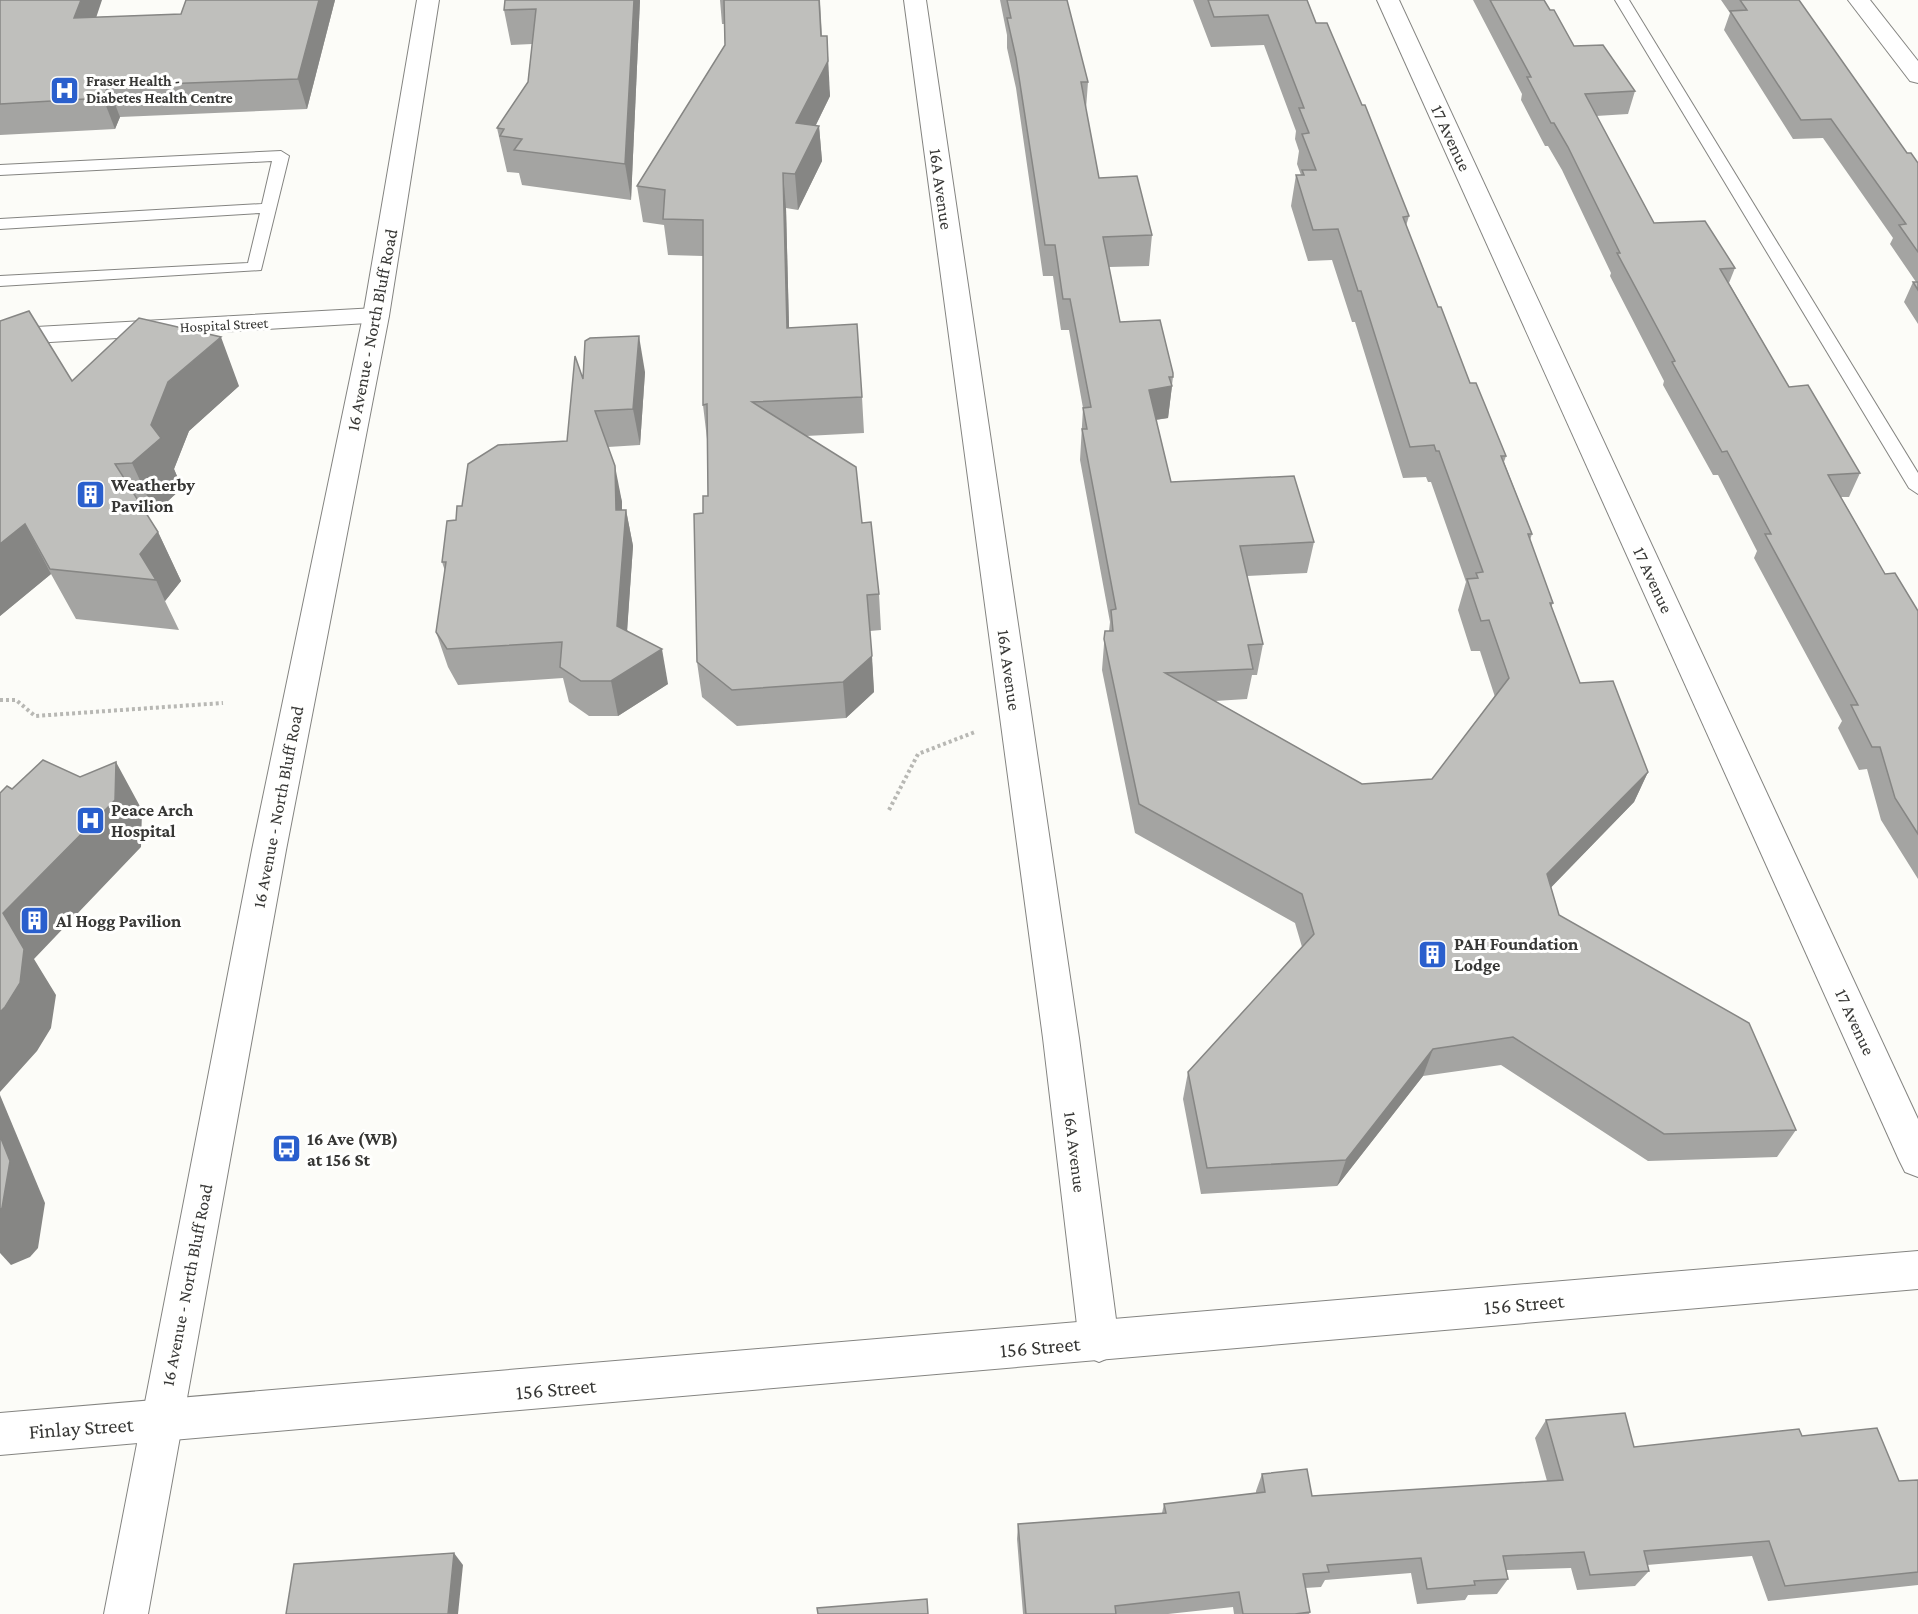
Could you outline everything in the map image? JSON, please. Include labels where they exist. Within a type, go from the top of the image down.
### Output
[{"type":"street","name":"16 Avenue - North Bluff Road","points":[[126,1614],[267,861],[376,316],[428,0]]},
{"type":"street","name":"16A Avenue","points":[[915,0],[1061,1038],[1099,1342]]},
{"type":"street","name":"17 Avenue","points":[[1388,0],[1918,1160]]},
{"type":"street","points":[[1859,0],[1918,76]]},
{"type":"street","name":"Hospital Street","points":[[0,337],[376,316]]},
{"type":"street","name":"156 Street","points":[[162,1422],[1918,1270]]},
{"type":"street","name":"Finlay Street","points":[[0,1434],[162,1422]]},
{"type":"lane","points":[[1622,0],[1918,488]]},
{"type":"lane","points":[[0,171],[281,156],[255,267],[0,281]]},
{"type":"lane","points":[[0,224],[268,208]]},
{"type":"path","points":[[0,700],[16,699],[35,716],[223,703]]},
{"type":"path","points":[[889,810],[918,754],[976,732]]},
{"type":"building","points":[[0,0],[81,0],[74,18],[181,14],[186,0],[319,0],[298,79],[108,86],[103,98],[0,104]]},
{"type":"building","points":[[505,0],[634,0],[625,164],[514,150],[522,139],[500,136],[504,129],[497,128],[528,82],[536,9],[504,10]]},
{"type":"building","points":[[724,0],[819,0],[821,36],[827,36],[828,61],[796,123],[819,126],[795,174],[783,173],[787,328],[857,324],[862,397],[752,402],[856,467],[862,523],[871,522],[879,594],[867,595],[872,656],[843,682],[732,690],[697,662],[694,514],[703,513],[703,496],[708,496],[707,404],[703,405],[703,220],[663,219],[665,190],[637,186],[725,45]]},
{"type":"building","points":[[1007,0],[1067,0],[1088,82],[1081,82],[1099,178],[1137,176],[1152,235],[1103,237],[1120,322],[1160,320],[1173,373],[1173,377],[1169,377],[1172,386],[1149,390],[1171,482],[1294,476],[1314,542],[1240,546],[1263,644],[1248,645],[1253,669],[1165,673],[1362,784],[1432,779],[1509,678],[1489,620],[1481,621],[1467,579],[1478,578],[1476,573],[1483,572],[1439,451],[1436,451],[1434,445],[1410,447],[1361,291],[1358,291],[1338,229],[1313,230],[1296,175],[1304,175],[1302,170],[1316,170],[1302,134],[1309,133],[1299,108],[1304,108],[1268,15],[1214,17],[1208,0],[1307,0],[1316,23],[1327,23],[1362,105],[1365,105],[1409,216],[1403,217],[1438,307],[1441,307],[1470,383],[1476,383],[1506,456],[1501,456],[1532,534],[1528,534],[1553,603],[1550,603],[1580,683],[1613,681],[1648,772],[1547,874],[1559,915],[1749,1023],[1796,1130],[1664,1134],[1513,1037],[1433,1049],[1346,1160],[1207,1168],[1188,1072],[1314,934],[1302,894],[1139,804],[1104,639],[1105,631],[1113,631],[1111,610],[1116,609],[1082,429],[1087,429],[1083,408],[1091,407],[1070,299],[1063,299],[1055,245],[1045,245],[1016,58],[1007,18],[1011,18]]},
{"type":"building","points":[[1490,0],[1544,0],[1550,10],[1554,10],[1574,46],[1603,45],[1635,91],[1585,94],[1654,223],[1705,221],[1735,268],[1720,269],[1789,387],[1808,385],[1860,473],[1828,475],[1885,574],[1895,573],[1918,611],[1918,834],[1895,798],[1880,747],[1872,747],[1851,705],[1858,705],[1765,534],[1771,534],[1727,451],[1722,452],[1672,362],[1675,361],[1617,253],[1620,253],[1568,147],[1554,123],[1551,123],[1527,77],[1531,77]]},
{"type":"building","points":[[1740,0],[1799,0],[1907,153],[1911,153],[1918,163],[1918,252],[1899,225],[1906,224],[1831,119],[1801,120],[1730,11],[1747,10]]},
{"type":"building","name":"Weatherby Pavilion","points":[[29,311],[72,381],[139,318],[221,337],[168,382],[151,425],[161,438],[132,463],[115,464],[158,532],[140,554],[156,580],[50,569],[25,524],[0,544],[0,321]]},
{"type":"building","points":[[639,336],[633,409],[595,411],[615,466],[616,510],[626,510],[617,626],[662,649],[611,681],[581,681],[560,667],[562,642],[447,649],[436,632],[446,562],[442,562],[447,521],[456,520],[457,506],[462,506],[468,464],[498,445],[567,441],[575,356],[583,379],[585,341],[590,338]]},
{"type":"building","points":[[43,760],[80,777],[116,762],[115,800],[3,913],[24,949],[20,983],[0,1012],[0,793],[7,786],[12,789]]},
{"type":"building","points":[[0,1136],[10,1161],[0,1210]]},
{"type":"building","points":[[1625,1413],[1634,1447],[1799,1429],[1802,1436],[1877,1428],[1899,1481],[1918,1480],[1918,1572],[1785,1586],[1769,1541],[1644,1551],[1649,1571],[1590,1575],[1584,1552],[1503,1556],[1508,1579],[1474,1581],[1475,1585],[1427,1589],[1421,1558],[1327,1565],[1329,1572],[1303,1574],[1310,1612],[1295,1614],[1243,1614],[1239,1592],[1115,1606],[1116,1614],[1026,1614],[1018,1524],[1166,1513],[1164,1504],[1265,1492],[1262,1474],[1307,1469],[1312,1496],[1563,1480],[1546,1420]]},
{"type":"building","points":[[454,1553],[448,1614],[286,1614],[294,1564]]},
{"type":"building","points":[[927,1599],[928,1614],[818,1614],[817,1608]]},
{"type":"place","name":"Fraser Health - Diabetes Health Centre","points":[[65,90]]},
{"type":"place","name":"Weatherby Pavilion","points":[[90,495]]},
{"type":"place","name":"Peace Arch Hospital","points":[[90,820]]},
{"type":"place","name":"Al Hogg Pavilion","points":[[35,921]]},
{"type":"place","name":"PAH Foundation Lodge","points":[[1433,954]]},
{"type":"place","name":"16 Ave (WB) at 156 St","points":[[286,1149]]}]
